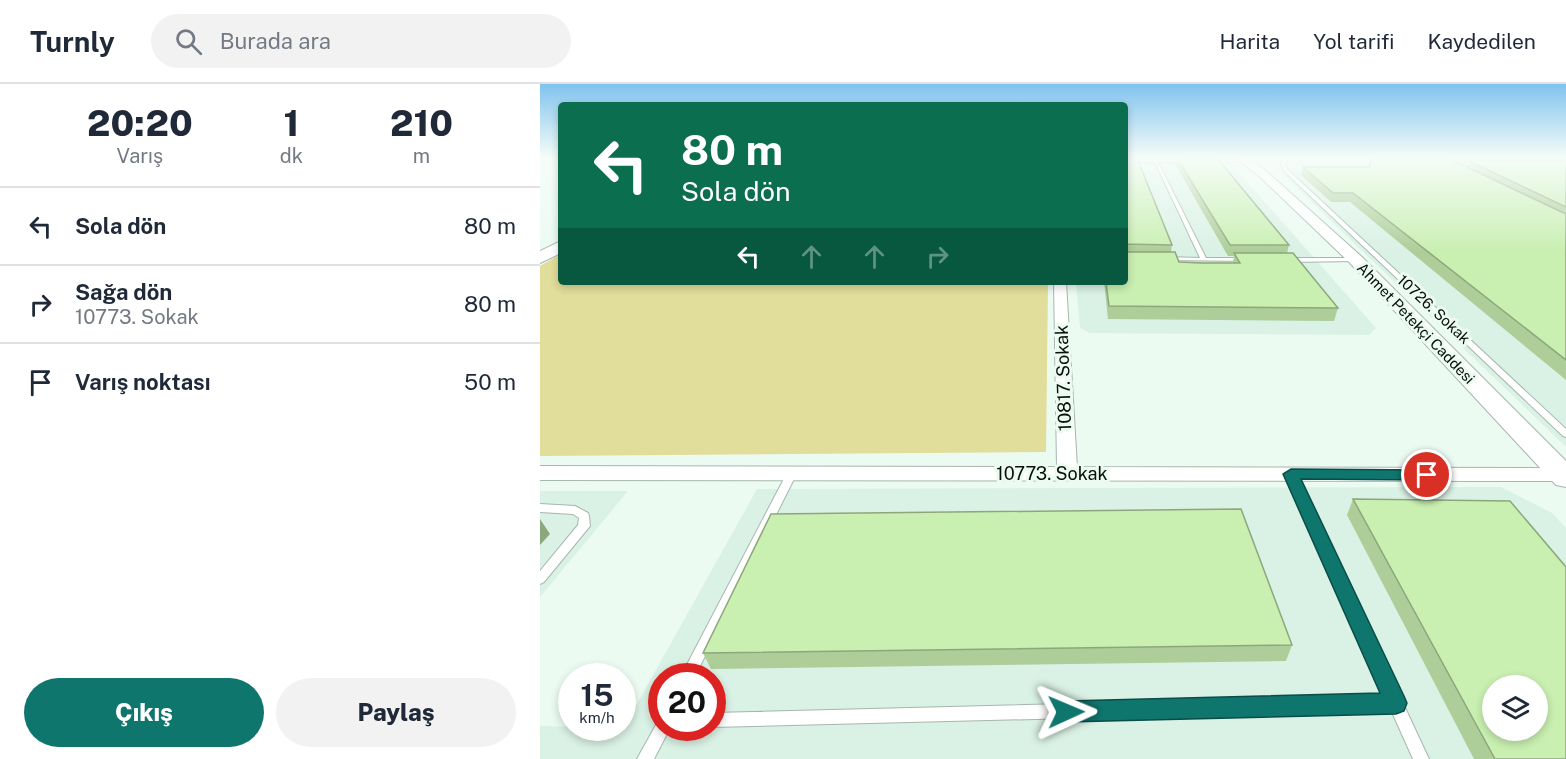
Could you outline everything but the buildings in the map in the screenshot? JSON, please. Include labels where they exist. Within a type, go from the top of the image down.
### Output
[{"type":"street","name":"Ahmet Petekçi Caddesi","points":[[1287,190],[1565,477]]},
{"type":"street","points":[[540,249],[558,239]]},
{"type":"street","points":[[540,258],[558,248]]},
{"type":"street","name":"10817. Sokak","points":[[1060,285],[1067,473]]},
{"type":"street","name":"10773. Sokak","points":[[540,473],[1067,473],[1565,477]]},
{"type":"lane","points":[[1170,190],[1204,260]]},
{"type":"lane","name":"10726. Sokak","points":[[1306,190],[1566,434]]},
{"type":"lane","points":[[1159,259],[1251,260]]},
{"type":"lane","points":[[1274,260],[1356,261]]},
{"type":"lane","points":[[695,663],[792,473]]},
{"type":"lane","points":[[1291,474],[1421,759]]},
{"type":"lane","points":[[540,508],[575,510],[584,516],[584,526],[540,579]]},
{"type":"lane","points":[[726,720],[1396,703]]},
{"type":"lane","points":[[645,759],[655,741]]},
{"type":"shaded area","points":[[1128,190],[1254,190],[1376,328],[1369,335],[1090,333],[1080,328],[1076,285],[1128,285]]},
{"type":"shaded area","points":[[1298,190],[1566,190],[1566,447]]},
{"type":"shaded area","points":[[558,256],[558,285],[1048,285],[1046,452],[540,456],[540,266]]},
{"type":"shaded area","points":[[1501,487],[1552,513],[1566,528],[1566,759],[540,759],[540,726],[558,726],[558,741],[636,741],[636,706],[648,684],[648,741],[726,741],[726,663],[660,663],[757,489]]},
{"type":"shaded area","points":[[540,491],[628,491],[540,597]]},
{"type":"route","points":[[1066,712],[1396,703],[1291,474],[1427,475]]}]
